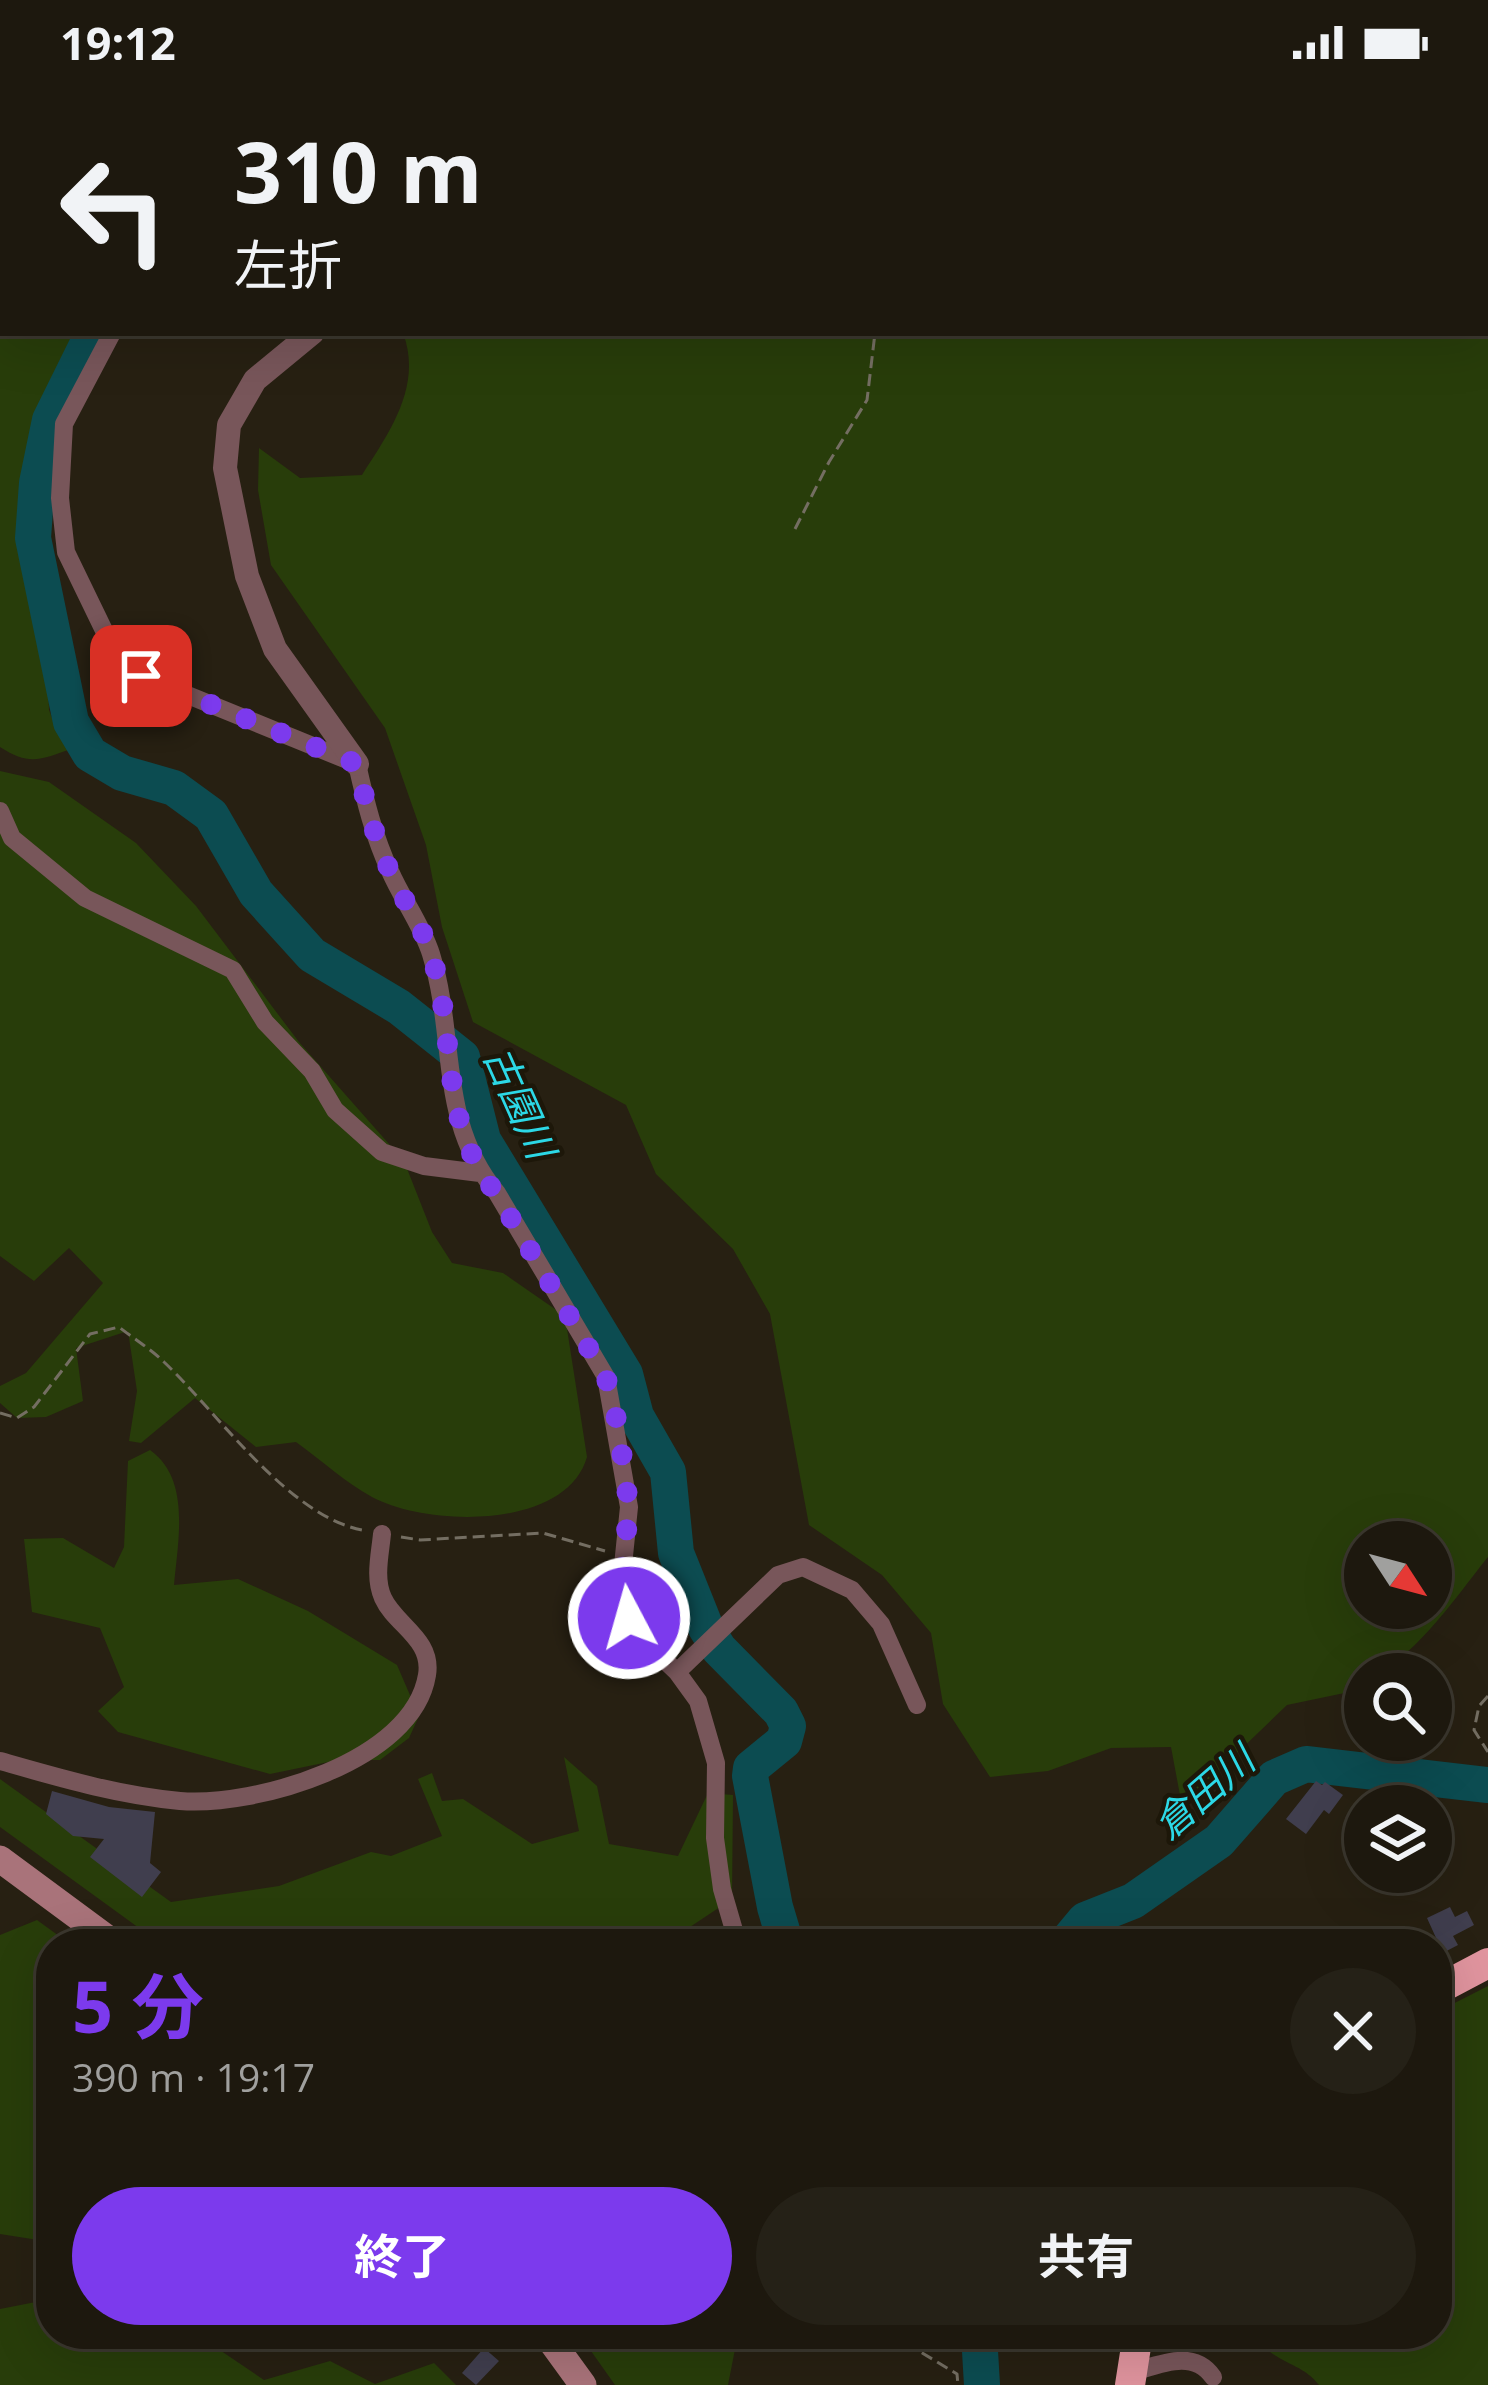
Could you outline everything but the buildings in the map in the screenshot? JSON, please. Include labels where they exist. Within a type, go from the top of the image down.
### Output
[{"type":"highway","points":[[1452,1982],[1488,1963]]},
{"type":"highway","points":[[1130,2379],[1135,2349]]},
{"type":"main road","points":[[0,1859],[95,1929]]},
{"type":"main road","points":[[557,2349],[584,2385]]},
{"type":"street","points":[[110,336],[64,424],[60,498],[66,552],[112,647],[141,676],[357,764]]},
{"type":"street","points":[[308,336],[254,380],[229,425],[224,468],[247,576],[275,649],[357,764],[389,870],[430,951],[462,1136],[606,1377],[629,1507],[621,1585],[636,1634],[677,1672],[698,1701],[716,1763],[715,1838],[734,1929]]},
{"type":"street","points":[[0,811],[12,838],[85,898],[233,970],[265,1022],[312,1071],[335,1110],[382,1152],[424,1166],[480,1173]]},
{"type":"street","points":[[0,1760],[100,1790],[186,1802],[251,1794],[321,1776],[367,1753],[403,1723],[423,1690],[428,1671],[426,1654],[413,1632],[384,1602],[378,1580],[382,1534]]},
{"type":"street","points":[[677,1672],[778,1575],[803,1567],[852,1591],[880,1624],[917,1705]]},
{"type":"street","points":[[1130,2379],[1192,2359],[1213,2377]]},
{"type":"path","points":[[795,529],[868,400],[875,336]]},
{"type":"path","points":[[0,1413],[17,1418],[34,1408],[90,1334],[119,1328],[162,1359],[276,1480],[343,1526],[421,1540],[543,1533],[624,1556]]},
{"type":"path","points":[[1488,1696],[1479,1706],[1474,1730],[1488,1752]]},
{"type":"path","points":[[915,2349],[957,2374],[958,2385]]},
{"type":"green space","points":[[0,336],[96,336],[49,438],[40,500],[49,710],[58,734],[74,748],[36,759],[0,747]]},
{"type":"green space","points":[[404,336],[1488,336],[1488,1557],[1452,1602],[1452,1521],[1344,1521],[1344,1629],[1430,1629],[1406,1653],[1344,1653],[1344,1693],[1287,1705],[1182,1806],[1171,1747],[1111,1748],[1048,1771],[990,1777],[943,1704],[931,1633],[882,1575],[809,1525],[770,1314],[733,1249],[656,1174],[626,1105],[473,1022],[442,927],[426,845],[385,728],[271,565],[258,490],[259,448],[300,478],[362,475],[392,426],[409,372]]},
{"type":"green space","points":[[0,771],[49,782],[136,843],[196,906],[299,1042],[404,1161],[432,1232],[452,1263],[503,1273],[565,1316],[587,1457],[574,1481],[525,1510],[493,1516],[426,1514],[372,1497],[296,1442],[256,1447],[195,1398],[141,1443],[129,1441],[137,1391],[128,1331],[76,1348],[83,1401],[46,1417],[17,1418],[0,1403],[0,1386],[26,1373],[103,1283],[69,1248],[34,1281],[0,1256]]},
{"type":"green space","points":[[150,1450],[163,1462],[177,1494],[174,1585],[238,1579],[308,1611],[397,1665],[419,1716],[409,1738],[380,1760],[338,1760],[270,1774],[118,1732],[98,1711],[124,1687],[100,1628],[32,1612],[24,1539],[63,1538],[114,1568],[124,1547],[128,1461]]},
{"type":"green space","points":[[564,1757],[597,1786],[609,1844],[678,1856],[708,1793],[733,1795],[732,1899],[687,1929],[140,1929],[0,1827],[0,1779],[171,1902],[279,1886],[371,1852],[391,1856],[442,1836],[418,1779],[432,1773],[442,1801],[463,1799],[532,1844],[579,1831]]},
{"type":"green space","points":[[37,1920],[49,1929],[36,1929],[36,2240],[0,2234],[0,1935]]},
{"type":"green space","points":[[1488,1986],[1488,2385],[1319,2385],[1267,2349],[1452,2349],[1452,2004]]},
{"type":"green space","points":[[36,2302],[36,2349],[218,2349],[264,2380],[330,2361],[375,2384],[434,2363],[456,2385],[0,2385],[0,2309]]},
{"type":"green space","points":[[590,2349],[735,2349],[728,2385],[615,2385]]},
{"type":"waterway","name":"古園川","points":[[92,336],[50,420],[37,483],[33,538],[71,722],[90,754],[122,773],[174,788],[211,815],[256,893],[312,955],[399,1007],[462,1057],[483,1140],[625,1374],[636,1416],[668,1472],[676,1553],[706,1628],[719,1649],[781,1712],[788,1726],[784,1741],[751,1768],[750,1776],[782,1929]]},
{"type":"waterway","name":"倉田川","points":[[1078,1929],[1085,1920],[1133,1901],[1219,1841],[1274,1778],[1306,1764],[1488,1785]]},
{"type":"waterway","points":[[980,2349],[982,2385]]},
{"type":"route","points":[[141,676],[357,764],[389,870],[430,951],[462,1136],[606,1377],[629,1507],[621,1585],[629,1618]]}]
